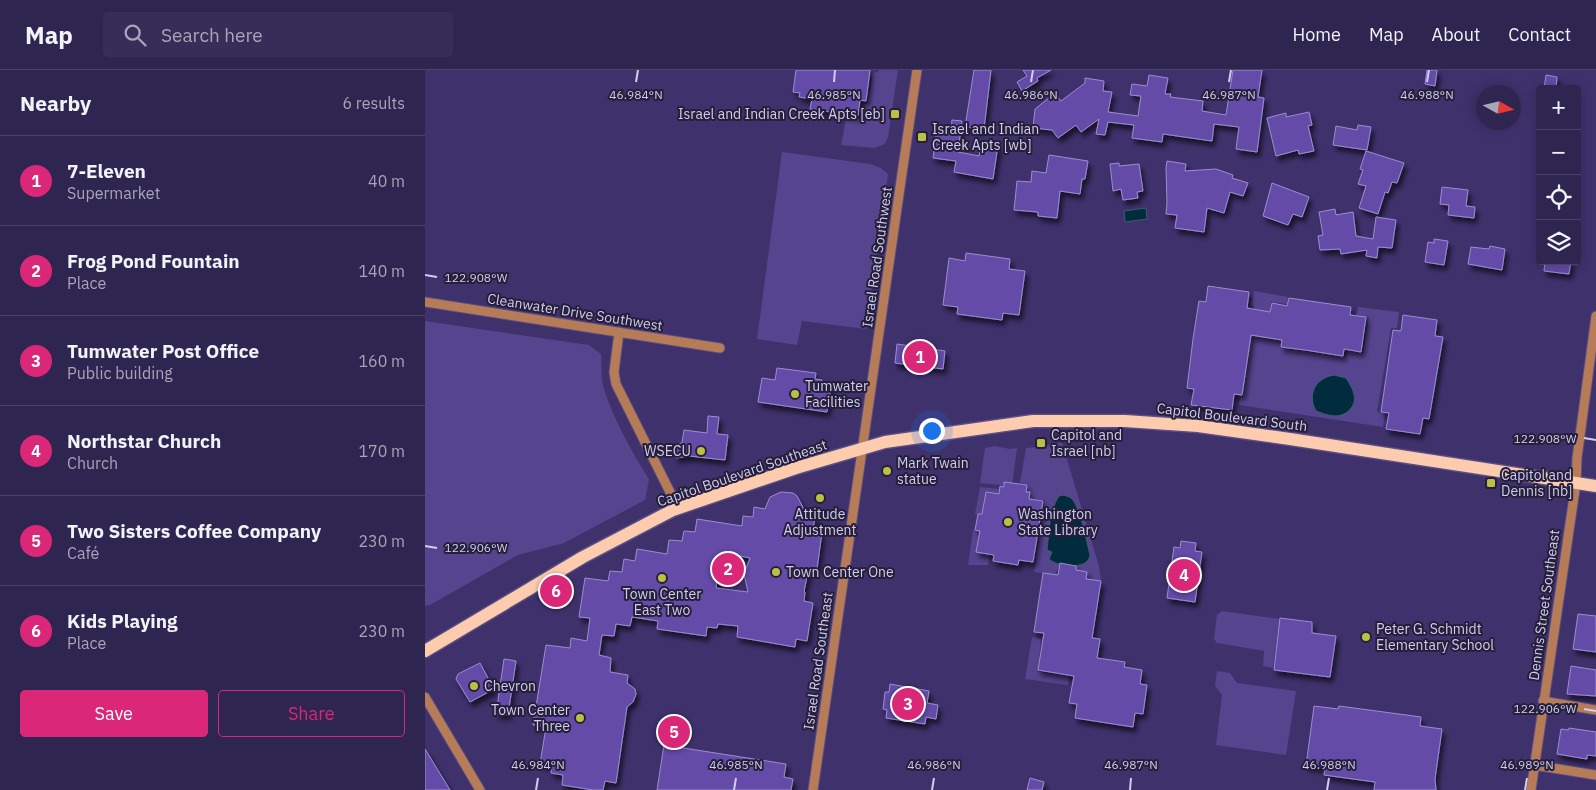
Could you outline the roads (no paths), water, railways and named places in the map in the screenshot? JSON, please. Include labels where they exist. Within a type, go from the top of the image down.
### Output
[{"type":"main road","name":"Capitol Boulevard South","points":[[863,448],[885,442],[1033,422],[1125,421],[1198,426],[1281,437],[1596,486]]},
{"type":"main road","name":"Capitol Boulevard Southeast","points":[[425,651],[583,557],[678,508],[796,468],[863,448]]},
{"type":"street","name":"Israel Road Southwest","points":[[863,448],[917,70]]},
{"type":"street","name":"Cleanwater Drive Southwest","points":[[425,302],[720,348]]},
{"type":"street","name":"Dennis Street Southeast","points":[[1531,790],[1576,483],[1577,458],[1596,316]]},
{"type":"street","points":[[619,332],[614,372],[616,384],[678,508]]},
{"type":"street","name":"Israel Road Southeast","points":[[813,790],[863,448]]},
{"type":"street","points":[[425,697],[480,790]]},
{"type":"street","points":[[1543,701],[1596,710]]},
{"type":"street","points":[[1534,765],[1596,775]]},
{"type":"water","points":[[1146,208],[1147,219],[1125,222],[1124,211]]},
{"type":"water","points":[[1334,375],[1346,378],[1354,396],[1353,405],[1350,409],[1346,413],[1336,416],[1316,411],[1312,399],[1318,383]]},
{"type":"water","points":[[1064,495],[1074,502],[1085,534],[1090,556],[1081,565],[1061,565],[1049,559],[1052,552],[1047,550],[1051,515],[1059,496]]},
{"type":"place","name":"Israel and Indian Creek Apts [eb]","points":[[895,114]]},
{"type":"place","name":"Israel and Indian Creek Apts [wb]","points":[[922,137]]},
{"type":"place","name":"7-Eleven","points":[[920,357]]},
{"type":"place","name":"Tumwater Facilities","points":[[795,394]]},
{"type":"place","name":"Capitol and Israel [nb]","points":[[1041,443]]},
{"type":"place","name":"WSECU","points":[[701,451]]},
{"type":"place","name":"Mark Twain statue","points":[[887,471]]},
{"type":"place","name":"Capitol and Dennis [nb]","points":[[1491,483]]},
{"type":"place","name":"Attitude Adjustment","points":[[820,498]]},
{"type":"place","name":"Washington State Library","points":[[1008,522]]},
{"type":"place","name":"Frog Pond Fountain","points":[[728,569]]},
{"type":"place","name":"Town Center One","points":[[776,572]]},
{"type":"place","name":"Northstar Church","points":[[1184,575]]},
{"type":"place","name":"Town Center East Two","points":[[662,578]]},
{"type":"place","name":"Kids Playing","points":[[556,591]]},
{"type":"place","name":"Peter G. Schmidt Elementary School","points":[[1366,637]]},
{"type":"place","name":"Chevron","points":[[474,686]]},
{"type":"place","name":"Tumwater Post Office","points":[[908,704]]},
{"type":"place","name":"Town Center Three","points":[[580,718]]},
{"type":"place","name":"Two Sisters Coffee Company","points":[[674,732]]}]
